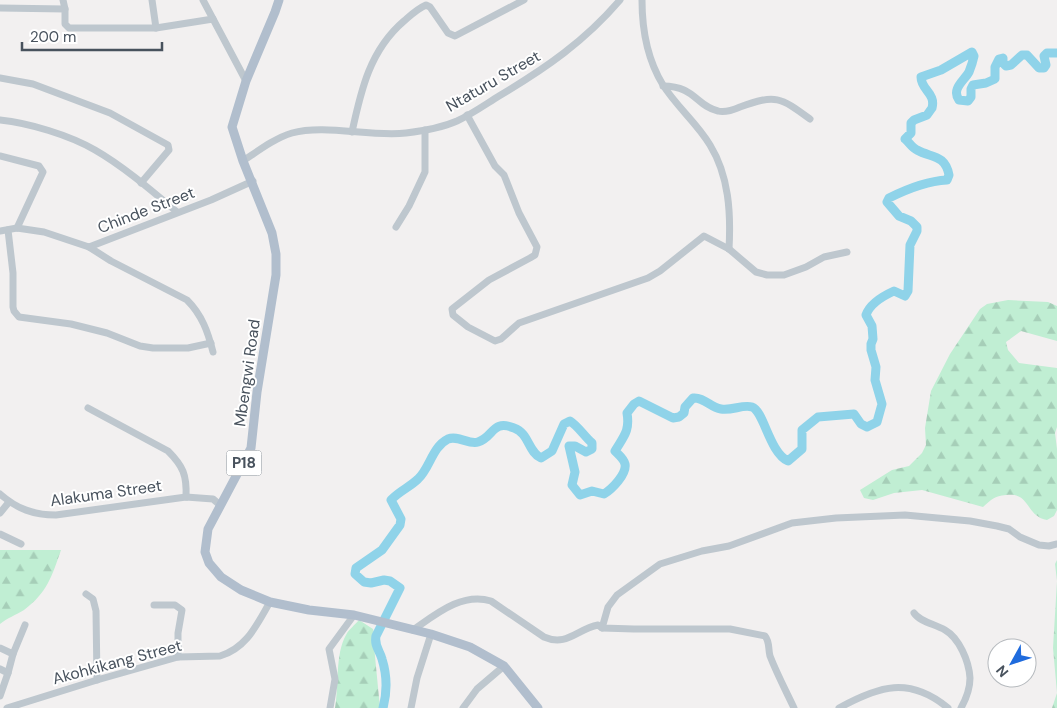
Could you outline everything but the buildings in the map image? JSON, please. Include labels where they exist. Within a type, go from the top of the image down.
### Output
[{"type":"main road","name":"Mbengwi Road","points":[[279,0],[246,81],[232,127],[243,161],[272,233],[276,254],[276,276],[257,392],[251,448],[208,529],[205,552],[210,563],[221,577],[241,590],[270,602],[309,610],[354,615],[431,634],[470,647],[504,666],[538,708]]},
{"type":"street","points":[[64,0],[65,24],[69,28],[156,28],[213,19]]},
{"type":"street","points":[[152,0],[156,28]]},
{"type":"street","points":[[203,0],[246,81]]},
{"type":"street","points":[[352,132],[362,87],[385,39],[417,10],[426,5],[430,6],[448,33],[455,36],[524,0]]},
{"type":"street","name":"Ntaturu Street","points":[[243,161],[279,139],[293,133],[320,130],[381,134],[404,133],[425,130],[456,121],[537,73],[564,54],[590,32],[619,0]]},
{"type":"street","points":[[642,0],[642,19],[650,61],[663,86],[710,145],[720,164],[730,210],[729,249]]},
{"type":"street","points":[[0,8],[65,8]]},
{"type":"street","points":[[0,78],[34,84],[110,113],[168,145],[169,150],[141,183]]},
{"type":"street","points":[[663,86],[680,88],[691,93],[715,111],[722,112],[759,100],[773,98],[790,104],[810,119]]},
{"type":"street","points":[[467,115],[495,166],[504,175],[519,213],[537,247],[535,255],[489,280],[453,308],[453,315],[468,327],[498,340],[519,323],[648,278],[675,260],[704,236],[729,249],[744,264],[756,272],[767,276],[784,275],[806,267],[824,257],[847,252]]},
{"type":"street","points":[[0,120],[16,122],[52,132],[94,149],[177,212]]},
{"type":"street","points":[[396,227],[409,206],[425,172],[425,130]]},
{"type":"street","points":[[0,156],[40,166],[43,172],[17,228],[4,231],[13,273],[13,307],[20,317],[71,324],[107,333],[140,346],[153,348],[188,348],[211,343]]},
{"type":"street","name":"Chinde Street","points":[[17,228],[44,232],[89,247],[212,200],[252,182]]},
{"type":"street","points":[[89,247],[111,261],[187,300],[204,322],[213,352]]},
{"type":"street","points":[[88,408],[168,451],[184,470],[187,482],[186,497]]},
{"type":"street","name":"Alakuma Street","points":[[0,494],[9,502],[27,512],[56,516],[186,497],[213,499],[220,505]]},
{"type":"street","points":[[0,513],[9,502]]},
{"type":"street","points":[[602,628],[608,607],[617,595],[660,564],[702,551],[730,546],[792,523],[836,518],[905,515],[962,520],[996,526],[1009,529],[1020,537],[1039,546],[1057,544]]},
{"type":"street","points":[[0,534],[21,544]]},
{"type":"street","points":[[86,594],[93,599],[96,610],[97,680]]},
{"type":"street","points":[[413,630],[448,607],[469,599],[481,598],[491,602],[544,638],[552,641],[563,640],[594,626],[634,629],[730,629],[765,636],[768,639],[770,654],[783,688],[794,708]]},
{"type":"street","name":"Akohkikang Street","points":[[8,708],[178,657],[220,656],[244,642],[251,634],[270,602]]},
{"type":"street","points":[[154,605],[175,605],[182,610],[178,633],[178,657]]},
{"type":"street","points":[[914,612],[918,617],[946,630],[956,641],[964,656],[970,677],[967,695],[961,708]]},
{"type":"street","points":[[330,708],[335,679],[330,648],[354,615]]},
{"type":"street","points":[[0,696],[13,654],[25,625]]},
{"type":"street","points":[[411,708],[417,678],[431,634]]},
{"type":"street","points":[[0,648],[13,654]]},
{"type":"street","points":[[463,708],[477,689],[504,666]]},
{"type":"street","points":[[0,670],[8,673]]},
{"type":"street","points":[[839,708],[869,692],[894,687],[924,692],[948,708]]},
{"type":"green space","points":[[1008,300],[1048,302],[1057,306],[1057,341],[1021,331],[1006,342],[1008,350],[1019,363],[1057,368],[1057,427],[1055,433],[1057,449],[1057,510],[1054,516],[1047,520],[1040,518],[1020,497],[1014,495],[996,497],[983,507],[922,490],[894,493],[873,500],[864,498],[860,490],[892,470],[909,466],[922,453],[926,445],[925,428],[931,391],[950,354],[980,309],[987,304]]},
{"type":"green space","points":[[0,550],[61,550],[48,583],[38,597],[24,610],[0,624]]},
{"type":"green space","points":[[1057,560],[1057,581],[1055,564]]},
{"type":"green space","points":[[1057,581],[1057,693],[1053,648]]},
{"type":"green space","points":[[359,620],[373,629],[375,637],[374,646],[380,708],[335,708],[340,651],[347,633]]},
{"type":"green space","points":[[1057,693],[1057,708],[1052,708]]},
{"type":"waterway","points":[[383,708],[386,678],[384,665],[376,643],[376,636],[400,588],[390,581],[364,582],[355,574],[356,568],[382,550],[400,525],[401,519],[391,500],[418,479],[438,447],[452,438],[475,443],[483,440],[497,427],[507,426],[519,430],[533,451],[541,458],[552,451],[564,424],[570,421],[592,443],[592,449],[586,452],[575,446],[569,446],[575,472],[572,485],[580,495],[592,491],[604,494],[615,485],[624,472],[625,464],[615,451],[627,429],[627,413],[639,401],[673,418],[679,417],[684,413],[685,407],[693,398],[700,399],[721,409],[752,407],[760,416],[776,449],[788,461],[802,449],[802,430],[818,417],[854,414],[861,424],[867,427],[877,422],[882,404],[875,380],[876,367],[871,350],[873,339],[872,326],[866,315],[874,303],[894,291],[905,296],[908,291],[910,245],[917,231],[917,227],[911,221],[899,216],[887,202],[889,198],[910,189],[932,182],[947,180],[949,175],[947,168],[941,160],[915,149],[905,139],[911,133],[911,123],[927,115],[932,108],[932,99],[923,85],[921,77],[941,70],[972,52],[974,56],[970,70],[956,92],[959,100],[968,101],[971,97],[973,85],[995,79],[995,67],[999,59],[1003,58],[1003,63],[1006,66],[1011,65],[1022,55],[1027,55],[1039,68],[1044,68],[1046,65],[1044,56],[1047,53],[1057,53]]}]
